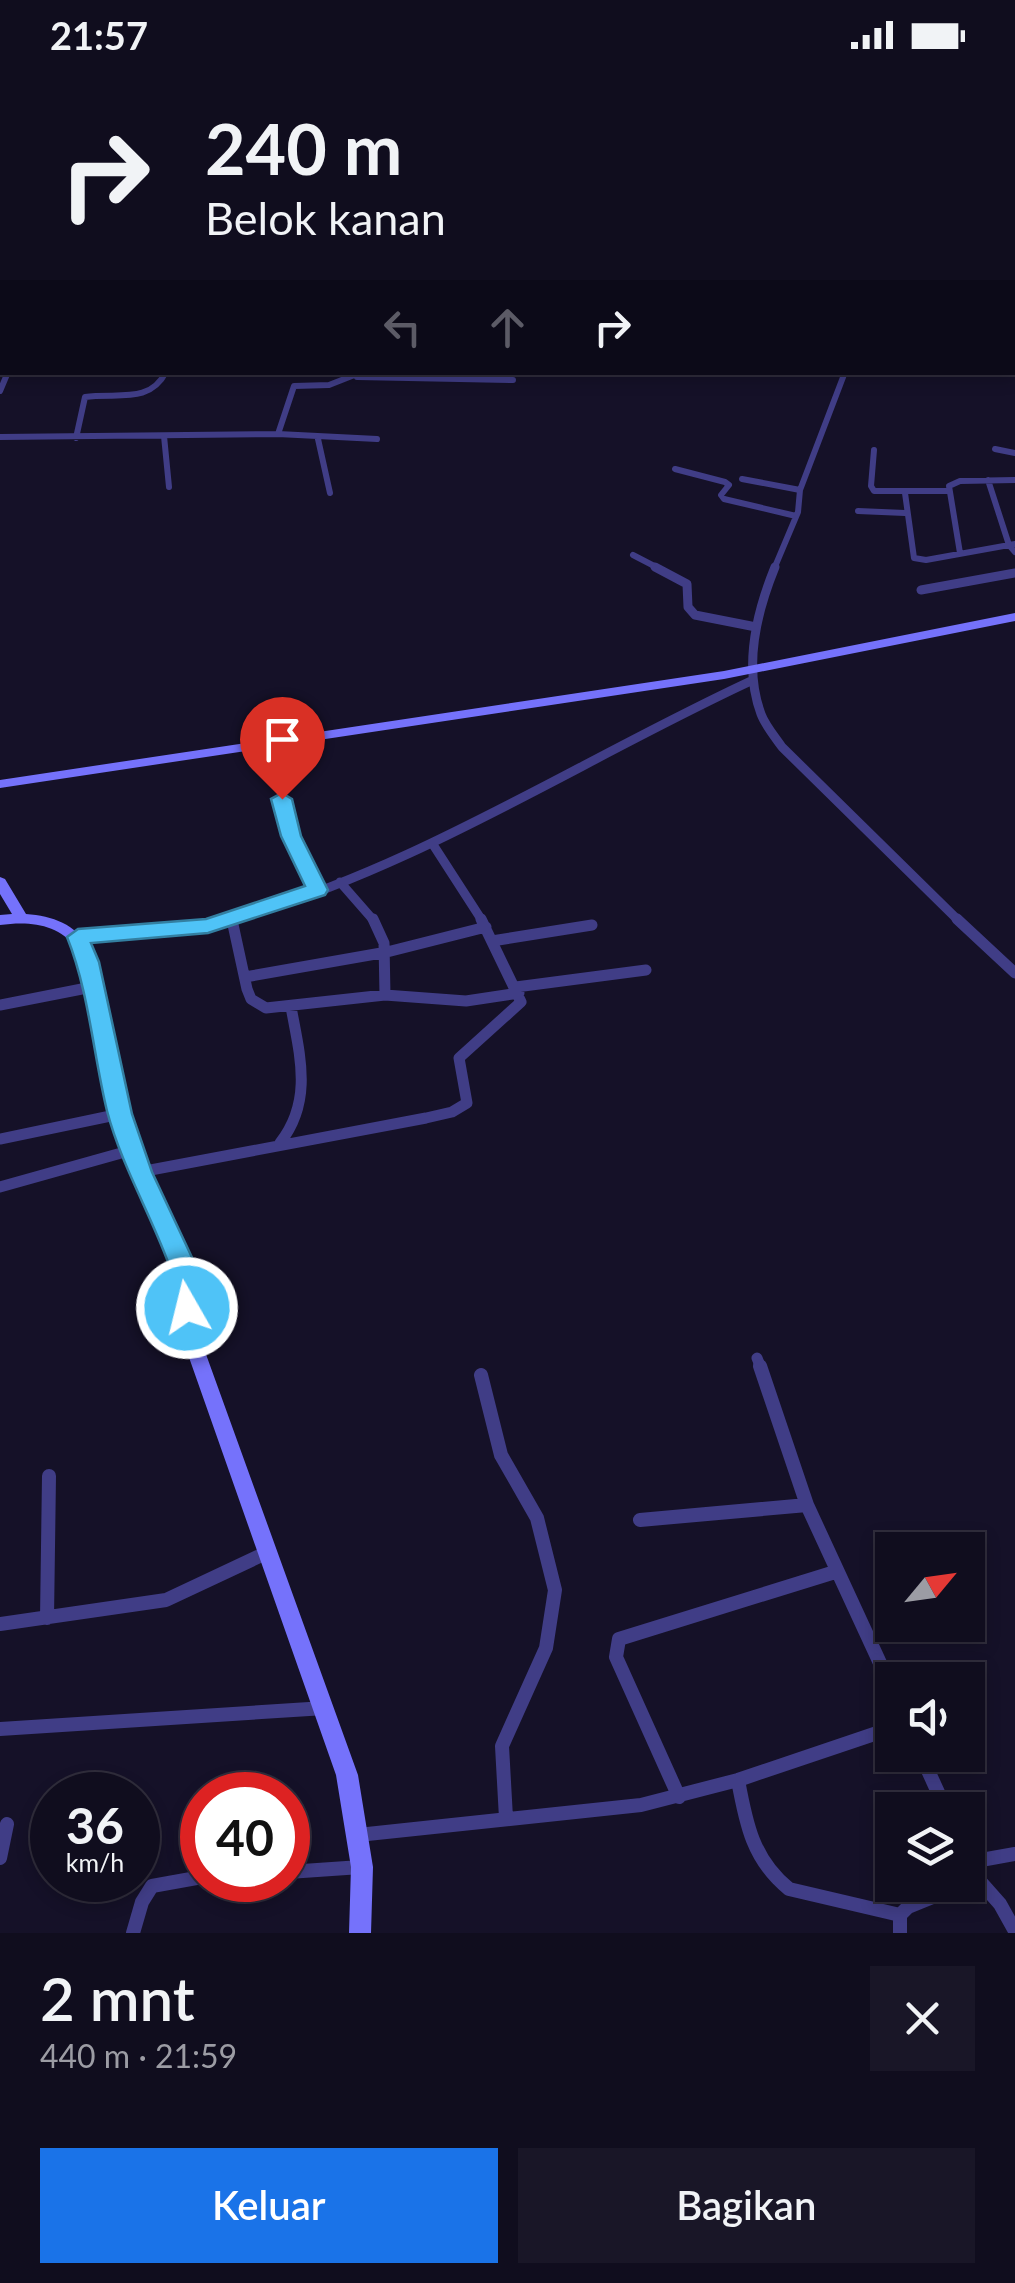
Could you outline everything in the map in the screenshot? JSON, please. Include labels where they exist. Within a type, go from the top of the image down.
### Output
[{"type":"street","points":[[76,438],[85,397],[155,392],[164,375]]},
{"type":"street","points":[[278,434],[294,386],[329,384],[355,375]]},
{"type":"street","points":[[844,375],[800,490],[796,516],[761,602],[752,675],[760,714],[782,747],[880,847],[1015,973]]},
{"type":"street","points":[[351,377],[513,380]]},
{"type":"street","points":[[0,437],[278,434],[377,439]]},
{"type":"street","points":[[164,436],[169,487]]},
{"type":"street","points":[[318,439],[330,493]]},
{"type":"street","points":[[874,450],[872,489],[904,493],[948,490]]},
{"type":"street","points":[[996,450],[1015,453]]},
{"type":"street","points":[[676,469],[725,482],[728,485],[721,494],[724,499],[796,516]]},
{"type":"street","points":[[960,553],[948,490],[952,483],[1014,476]]},
{"type":"street","points":[[742,480],[800,490]]},
{"type":"street","points":[[904,493],[914,558],[1013,547],[988,480]]},
{"type":"street","points":[[858,511],[904,512]]},
{"type":"street","points":[[633,555],[687,584],[688,608],[695,615],[756,627]]},
{"type":"street","points":[[921,590],[1015,572]]},
{"type":"street","points":[[0,784],[752,675],[1015,618]]},
{"type":"street","points":[[0,920],[20,916],[58,926],[78,937],[179,930],[232,920],[340,882],[432,843],[752,675]]},
{"type":"street","points":[[282,799],[291,836],[318,890]]},
{"type":"street","points":[[140,1172],[461,1108],[468,1098],[459,1058],[521,1002],[486,927],[432,843]]},
{"type":"street","points":[[0,882],[20,916]]},
{"type":"street","points":[[340,882],[380,926],[387,952],[385,995]]},
{"type":"street","points":[[232,920],[244,976],[256,1005],[290,1007],[385,995],[466,1002],[646,970]]},
{"type":"street","points":[[492,941],[592,926]]},
{"type":"street","points":[[244,976],[387,952],[486,927]]},
{"type":"street","points":[[78,937],[120,1114],[140,1172],[183,1266],[194,1346],[266,1553],[326,1708],[347,1776],[362,1867],[360,1933]]},
{"type":"street","points":[[0,1005],[92,988]]},
{"type":"street","points":[[278,1144],[292,1131],[302,1098],[304,1068],[290,1007]]},
{"type":"street","points":[[0,1139],[120,1114]]},
{"type":"street","points":[[0,1187],[132,1150]]},
{"type":"street","points":[[758,1358],[808,1505],[879,1662]]},
{"type":"street","points":[[481,1375],[502,1455],[537,1518],[555,1590],[546,1648],[502,1746],[506,1818]]},
{"type":"street","points":[[47,1618],[49,1476]]},
{"type":"street","points":[[640,1520],[808,1505]]},
{"type":"street","points":[[0,1624],[166,1600],[266,1553]]},
{"type":"street","points":[[679,1796],[616,1657],[615,1647],[620,1639],[835,1572]]},
{"type":"street","points":[[0,1729],[326,1708]]},
{"type":"street","points":[[358,1834],[641,1805],[738,1780],[875,1734]]},
{"type":"street","points":[[738,1780],[753,1847],[759,1862],[775,1879],[789,1889],[900,1915]]},
{"type":"street","points":[[0,1858],[7,1824]]},
{"type":"street","points":[[985,1857],[1015,1854]]},
{"type":"street","points":[[310,1871],[362,1867]]},
{"type":"street","points":[[134,1933],[143,1893],[152,1884],[180,1880]]},
{"type":"street","points":[[985,1893],[1000,1904],[1015,1931]]},
{"type":"street","points":[[900,1933],[900,1915],[922,1902]]},
{"type":"route","points":[[187,1308],[183,1266],[140,1172],[120,1114],[88,962],[78,937],[208,926],[318,890],[291,836],[282,799]]}]
